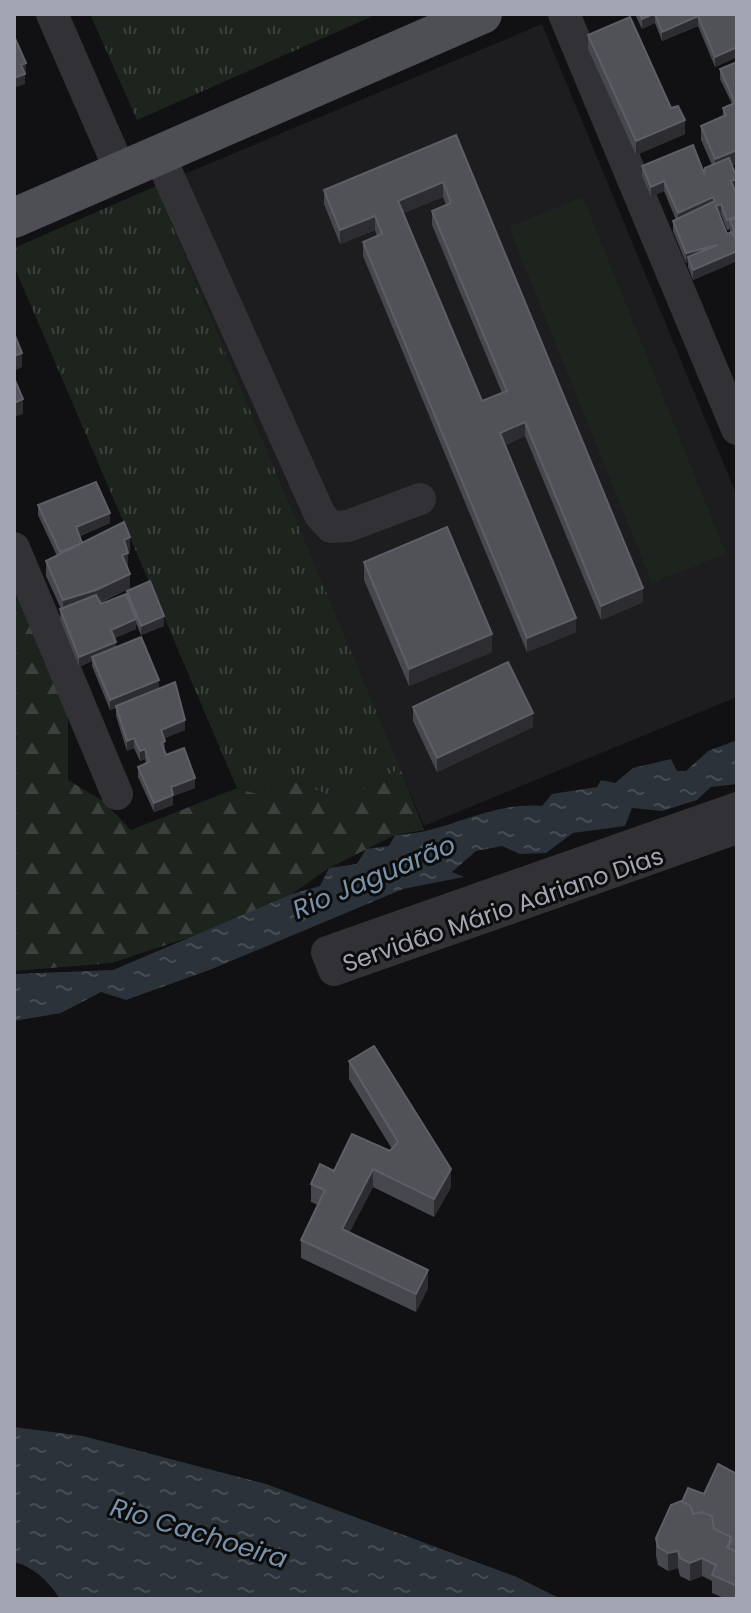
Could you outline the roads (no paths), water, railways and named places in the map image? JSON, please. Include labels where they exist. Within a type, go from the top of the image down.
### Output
[{"type":"main road","points":[[14,218],[482,14]]},
{"type":"street","points":[[52,14],[121,172]]},
{"type":"street","points":[[564,14],[737,429]]},
{"type":"street","points":[[159,155],[320,515],[331,527],[348,526],[420,499]]},
{"type":"street","points":[[14,548],[117,794]]},
{"type":"street","name":"Servidão Mário Adriano Dias","points":[[737,808],[331,961],[737,828]]},
{"type":"water","name":"Rio Jaguarão","points":[[737,740],[737,784],[711,787],[697,800],[662,811],[632,808],[625,826],[573,833],[546,853],[520,854],[502,846],[476,851],[452,872],[464,877],[403,889],[212,969],[126,1000],[101,992],[61,1013],[14,1021],[14,974],[113,970],[292,894],[320,886],[329,868],[357,864],[366,849],[389,846],[395,835],[432,829],[504,808],[542,806],[552,794],[597,787],[601,780],[615,783],[633,768],[671,759],[677,771],[686,771],[708,751]]},
{"type":"water","name":"Rio Cachoeira","points":[[14,1427],[83,1436],[266,1484],[517,1577],[561,1599],[60,1599],[40,1576],[14,1562]]}]
